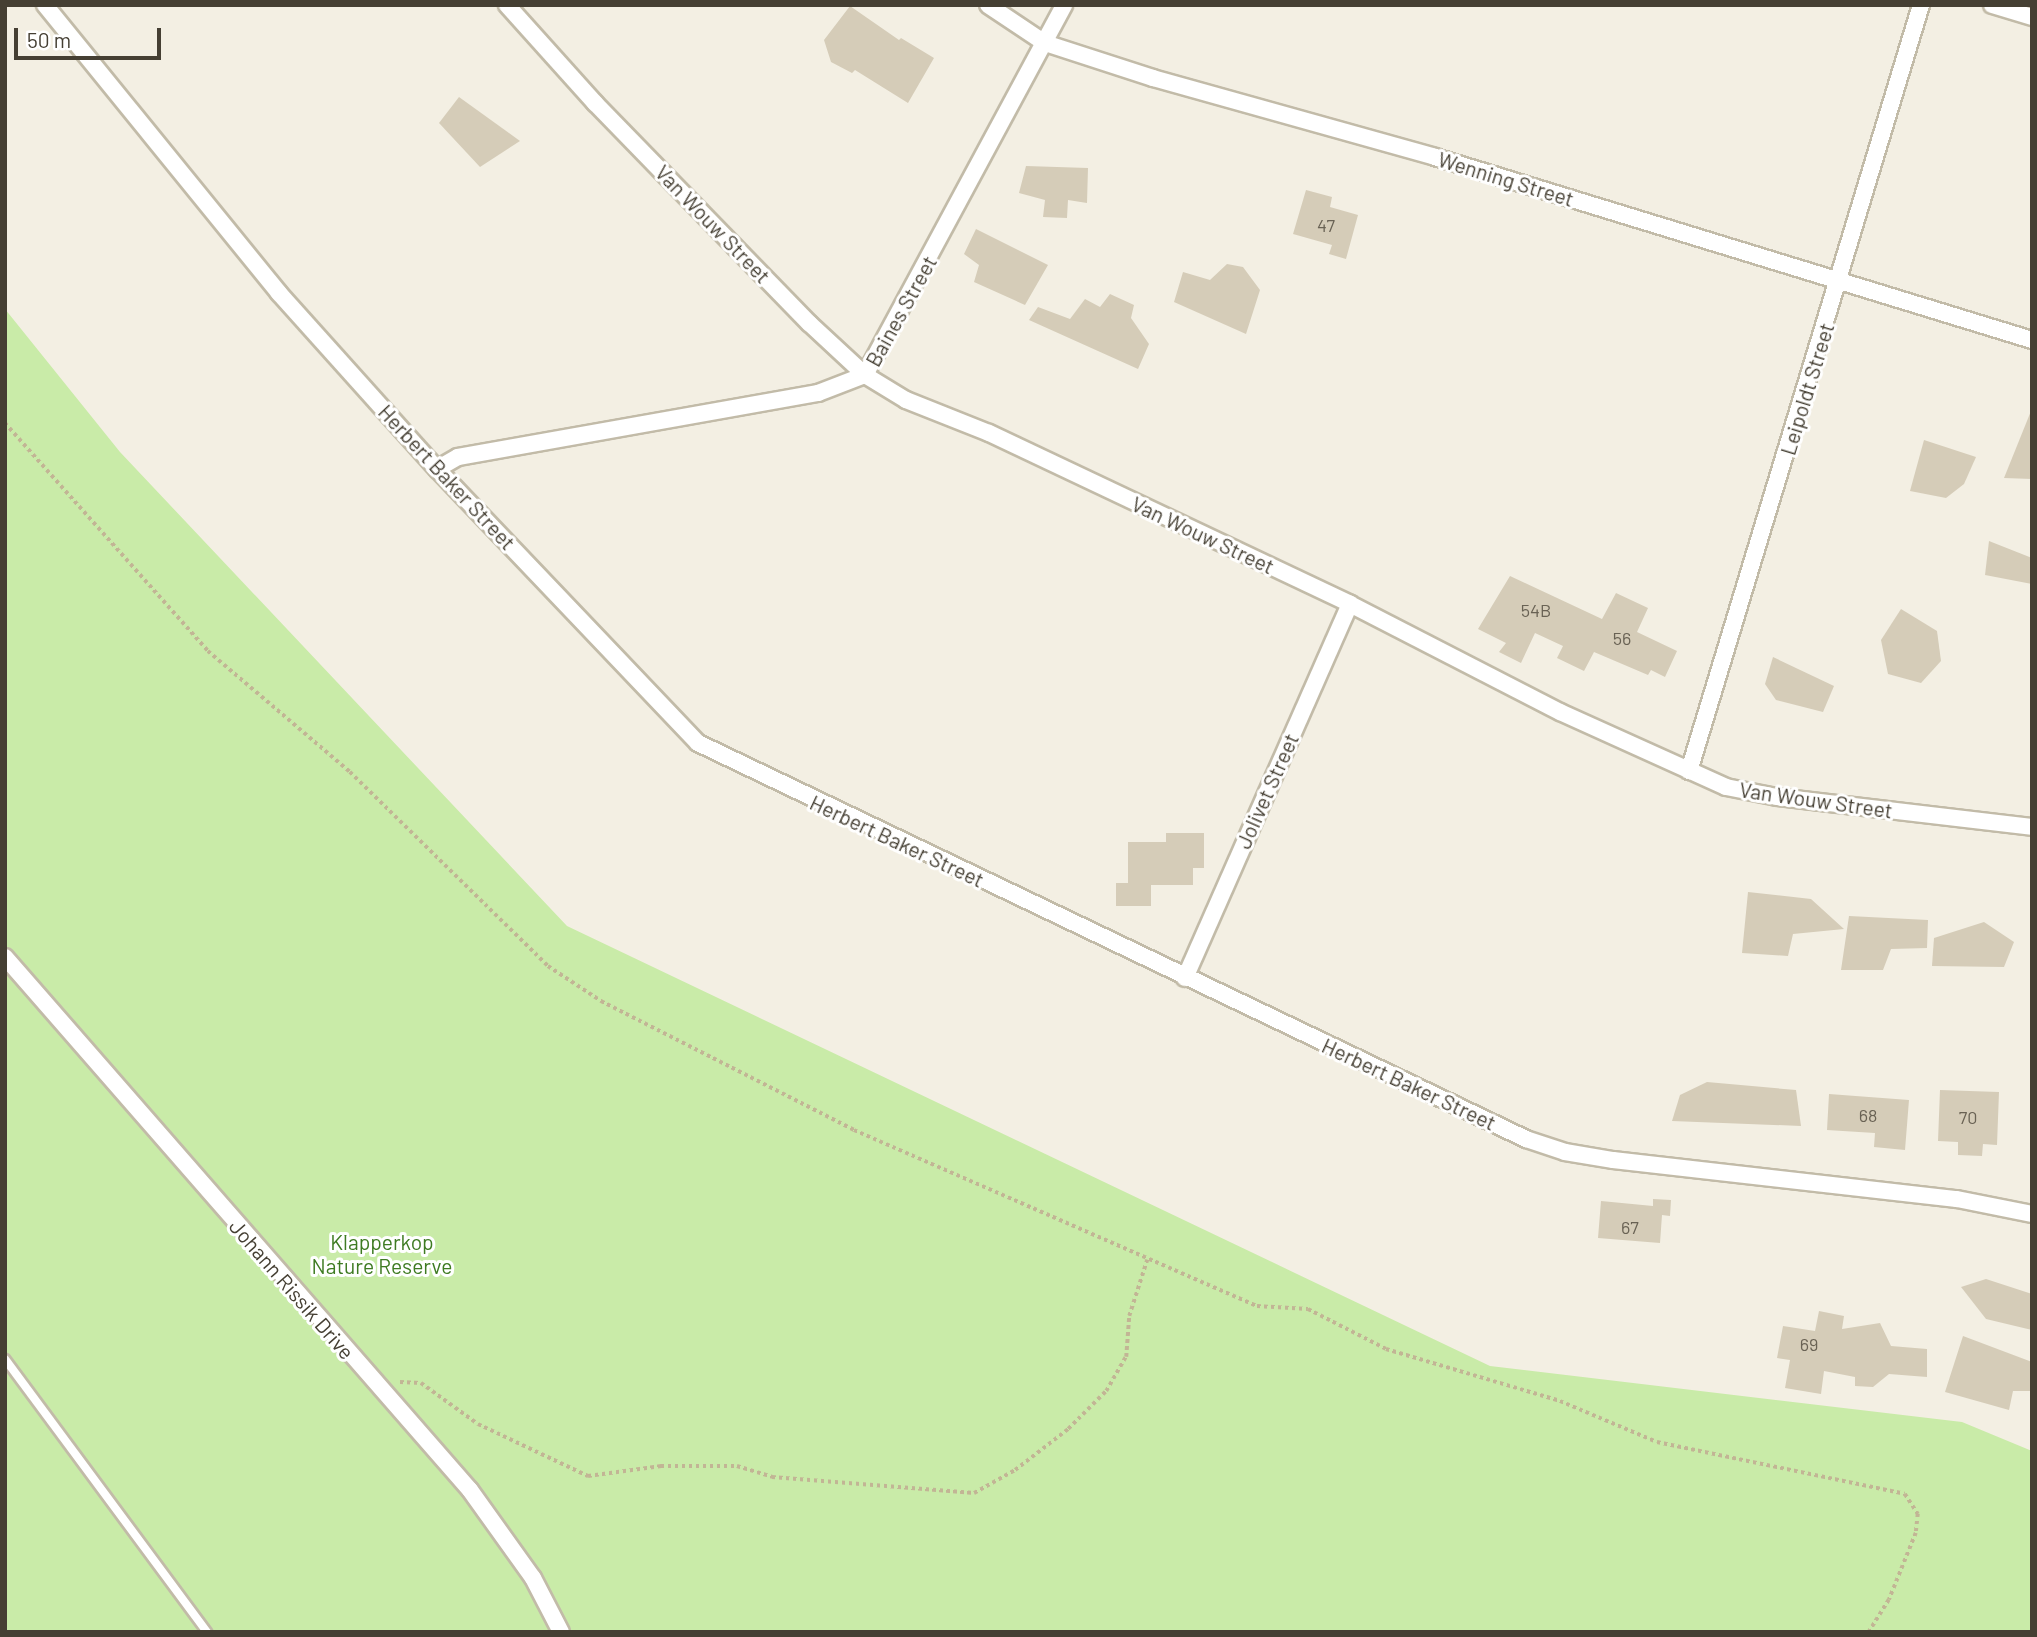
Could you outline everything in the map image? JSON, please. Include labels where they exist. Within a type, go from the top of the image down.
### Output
[{"type":"street","name":"Herbert Baker Street","points":[[45,5],[279,293],[437,469],[698,743],[1526,1139],[1565,1152],[1957,1199],[2032,1214]]},
{"type":"street","name":"Van Wouw Street","points":[[507,5],[595,103],[809,323],[865,375],[906,400],[989,433],[1350,604],[1560,712],[1726,787],[1777,797],[2032,827]]},
{"type":"street","name":"Wenning Street","points":[[989,5],[1045,43],[2032,340]]},
{"type":"street","name":"Baines Street","points":[[437,469],[458,457],[818,393],[865,375],[1065,5]]},
{"type":"street","name":"Leipoldt Street","points":[[1689,771],[1921,5]]},
{"type":"street","points":[[1992,5],[2032,17]]},
{"type":"street","name":"Jolivet Street","points":[[1185,978],[1350,604]]},
{"type":"street","name":"Johann Rissik Drive","points":[[5,957],[470,1490],[533,1578],[561,1632]]},
{"type":"lane","points":[[5,1359],[207,1632]]},
{"type":"path","points":[[5,423],[208,652],[351,772],[548,966],[601,1001],[854,1130],[1147,1260],[1258,1306],[1308,1309],[1386,1349],[1560,1401],[1657,1442],[1905,1494],[1918,1514],[1916,1533],[1889,1600],[1869,1632]]},
{"type":"path","points":[[393,1382],[421,1383],[478,1424],[588,1476],[661,1466],[737,1466],[772,1477],[974,1493],[1058,1437],[1106,1391],[1126,1357],[1129,1316],[1147,1260]]},
{"type":"green space","name":"Klapperkop Nature Reserve","points":[[5,309],[120,452],[567,926],[1490,1366],[1962,1422],[2032,1451],[2032,1632],[5,1632]]},
{"type":"building","points":[[850,6],[899,40],[901,38],[934,58],[908,103],[855,70],[852,73],[831,62],[824,40]]},
{"type":"building","points":[[459,97],[520,141],[480,167],[439,123]]},
{"type":"building","points":[[1026,166],[1088,168],[1087,203],[1068,200],[1067,218],[1043,217],[1045,200],[1019,193]]},
{"type":"building","points":[[1306,190],[1332,197],[1330,207],[1358,215],[1346,259],[1329,254],[1332,245],[1293,234]]},
{"type":"building","points":[[976,229],[1048,265],[1025,305],[974,282],[979,265],[964,254]]},
{"type":"building","points":[[1227,264],[1243,267],[1260,290],[1246,334],[1174,302],[1183,272],[1210,280]]},
{"type":"building","points":[[1110,294],[1134,305],[1131,318],[1149,344],[1138,369],[1029,320],[1038,307],[1070,319],[1085,299],[1100,307]]},
{"type":"building","points":[[2031,411],[2032,479],[2004,478]]},
{"type":"building","points":[[1924,440],[1976,457],[1964,484],[1946,498],[1910,491]]},
{"type":"building","points":[[1989,541],[2032,558],[2032,584],[1985,575]]},
{"type":"building","points":[[1510,576],[1602,619],[1616,593],[1648,608],[1637,632],[1677,651],[1665,677],[1651,670],[1648,675],[1594,652],[1584,671],[1557,658],[1563,646],[1535,633],[1521,663],[1499,652],[1506,643],[1478,629]]},
{"type":"building","points":[[1901,609],[1937,631],[1941,661],[1921,683],[1888,674],[1881,640]]},
{"type":"building","points":[[1773,657],[1834,686],[1823,712],[1776,700],[1765,684]]},
{"type":"building","points":[[1166,833],[1204,833],[1204,868],[1193,868],[1193,885],[1151,885],[1151,906],[1116,906],[1116,883],[1128,883],[1128,842],[1166,842]]},
{"type":"building","points":[[1748,892],[1811,899],[1844,929],[1793,934],[1788,956],[1742,953]]},
{"type":"building","points":[[1849,916],[1928,920],[1927,948],[1891,949],[1883,970],[1841,970]]},
{"type":"building","points":[[1984,922],[2014,942],[2004,967],[1932,966],[1934,938]]},
{"type":"building","points":[[1707,1082],[1796,1090],[1801,1126],[1672,1121],[1680,1095]]},
{"type":"building","points":[[1940,1090],[1999,1092],[1997,1145],[1983,1144],[1982,1156],[1958,1155],[1958,1142],[1938,1141]]},
{"type":"building","points":[[1829,1094],[1909,1100],[1905,1150],[1874,1147],[1875,1133],[1827,1130]]},
{"type":"building","points":[[1653,1199],[1671,1200],[1670,1216],[1662,1215],[1660,1243],[1598,1238],[1601,1201],[1653,1206]]},
{"type":"building","points":[[1986,1279],[2032,1294],[2032,1330],[1986,1319],[1961,1287]]},
{"type":"building","points":[[1819,1311],[1844,1316],[1842,1329],[1880,1323],[1891,1346],[1927,1349],[1927,1377],[1889,1374],[1873,1387],[1855,1386],[1855,1377],[1824,1371],[1821,1394],[1785,1388],[1790,1360],[1777,1358],[1783,1326],[1815,1331]]},
{"type":"building","points":[[1963,1336],[2032,1362],[2032,1391],[2013,1391],[2009,1410],[1945,1392]]}]
